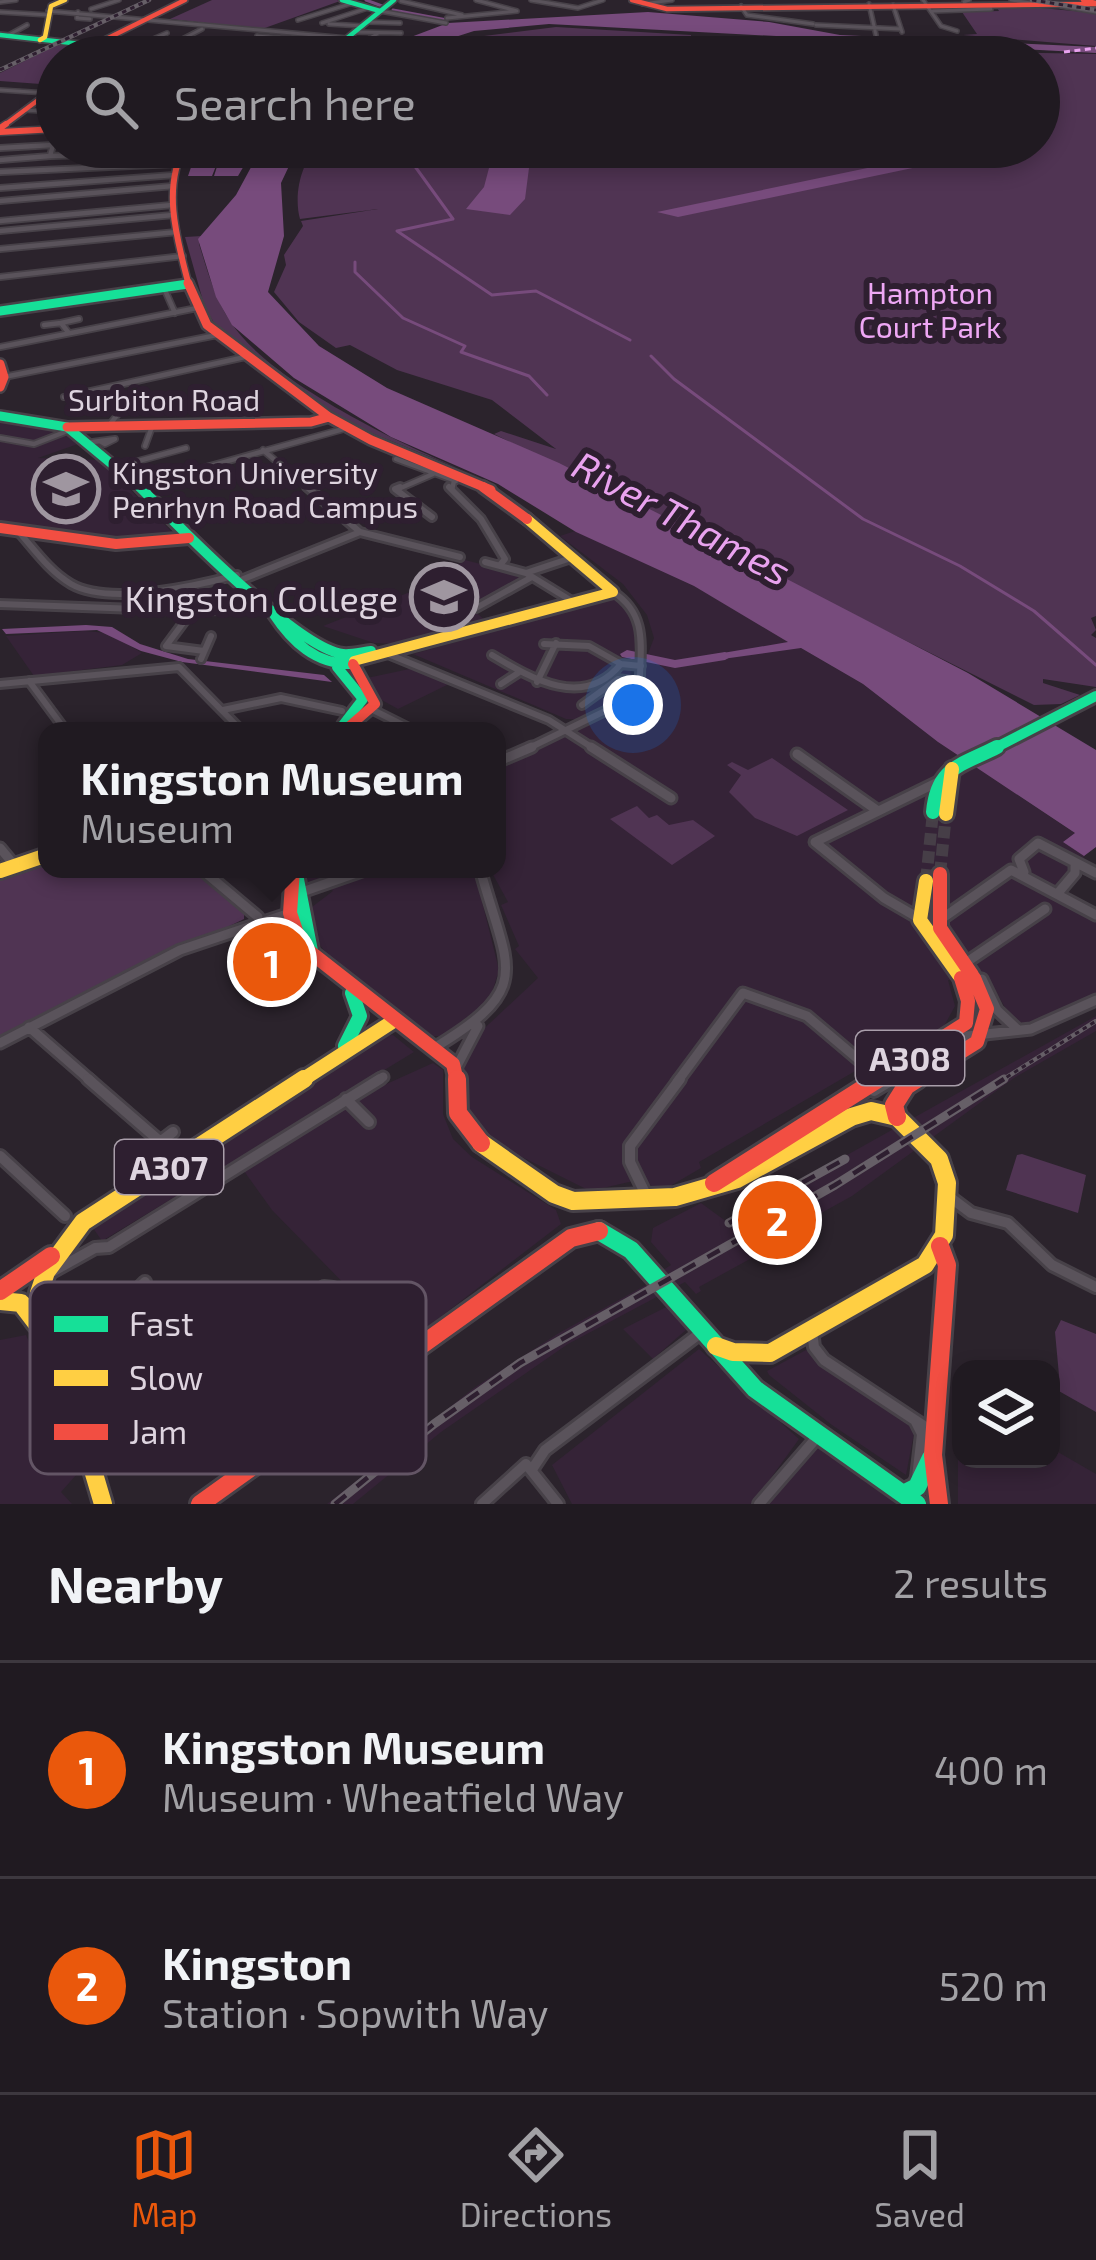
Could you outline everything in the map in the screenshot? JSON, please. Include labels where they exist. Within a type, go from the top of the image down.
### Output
[{"type":"main road","points":[[128,36],[148,18],[185,0]]},
{"type":"main road","points":[[349,36],[396,1]]},
{"type":"main road","points":[[347,2],[365,27]]},
{"type":"main road","points":[[642,4],[1092,3]]},
{"type":"main road","points":[[7,35],[50,16],[81,36]]},
{"type":"main road","points":[[1,127],[36,102]]},
{"type":"main road","points":[[1,127],[36,128]]},
{"type":"main road","points":[[177,168],[172,210],[188,284],[197,308],[217,335],[347,428],[401,457],[494,491],[609,583],[613,592],[428,643],[344,660]]},
{"type":"main road","points":[[0,311],[188,284]]},
{"type":"main road","name":"Surbiton Road","points":[[0,416],[69,429],[110,424],[310,422],[328,417]]},
{"type":"main road","points":[[69,429],[92,441],[120,466],[190,538],[268,606],[286,632],[344,660],[388,654],[410,658],[428,643]]},
{"type":"main road","points":[[0,527],[116,544],[190,538]]},
{"type":"main road","points":[[344,660],[370,706],[351,722]]},
{"type":"main road","points":[[940,813],[943,782],[1093,702]]},
{"type":"main road","points":[[0,871],[38,858]]},
{"type":"main road","points":[[920,920],[940,874]]},
{"type":"main road","points":[[293,878],[290,913],[298,940],[349,987],[456,1067],[454,1106],[469,1134],[554,1194],[590,1202],[650,1200],[709,1187],[773,1163],[862,1112],[878,1111],[897,1118],[939,1159],[947,1195],[940,1246],[947,1265],[932,1455],[939,1504]]},
{"type":"main road","points":[[297,878],[312,954]]},
{"type":"main road","points":[[931,892],[941,927]]},
{"type":"main road","name":"A308","points":[[709,1187],[966,1023],[970,973],[920,920]]},
{"type":"main road","name":"A308","points":[[897,1118],[894,1105],[906,1086],[971,1048],[982,1033],[987,1010],[941,927]]},
{"type":"main road","points":[[334,1057],[354,1036],[360,1016],[349,987]]},
{"type":"main road","name":"A307","points":[[43,1282],[53,1254],[69,1234],[395,1020]]},
{"type":"main road","points":[[426,1344],[581,1233],[602,1230],[616,1237],[755,1389],[917,1504]]},
{"type":"main road","points":[[716,1346],[734,1352],[770,1353],[912,1275],[940,1246]]},
{"type":"main road","points":[[0,1291],[53,1254]]},
{"type":"main road","points":[[0,1301],[21,1303],[30,1316]]},
{"type":"main road","points":[[903,1494],[917,1487],[932,1455]]},
{"type":"main road","points":[[200,1504],[242,1474]]},
{"type":"street","points":[[0,2],[16,0]]},
{"type":"street","points":[[0,12],[50,16],[115,0]]},
{"type":"street","points":[[396,1],[412,0]]},
{"type":"street","points":[[396,1],[462,11],[517,10],[476,0]]},
{"type":"street","points":[[531,0],[552,7],[596,6],[603,0]]},
{"type":"street","points":[[642,4],[672,0]]},
{"type":"street","points":[[1010,0],[1031,3]]},
{"type":"street","points":[[295,36],[300,29],[287,26],[347,2]]},
{"type":"street","points":[[869,4],[876,35]]},
{"type":"street","points":[[741,6],[745,14],[815,25],[902,30],[893,5]]},
{"type":"street","points":[[929,6],[941,26],[957,31]]},
{"type":"street","points":[[400,33],[322,23],[365,27],[446,20],[462,11]]},
{"type":"street","points":[[81,12],[295,36],[400,23]]},
{"type":"street","points":[[81,12],[77,18],[90,19]]},
{"type":"street","points":[[319,35],[340,24]]},
{"type":"street","points":[[7,35],[27,25]]},
{"type":"street","points":[[186,36],[200,27],[220,26]]},
{"type":"street","points":[[254,36],[265,30]]},
{"type":"street","points":[[154,36],[163,32]]},
{"type":"street","points":[[272,36],[279,32]]},
{"type":"street","points":[[0,88],[10,82]]},
{"type":"street","points":[[0,88],[36,90]]},
{"type":"street","points":[[24,110],[36,111]]},
{"type":"street","points":[[0,148],[36,147]]},
{"type":"street","points":[[0,160],[36,157]]},
{"type":"street","points":[[0,172],[101,168]]},
{"type":"street","points":[[0,188],[154,168]]},
{"type":"street","points":[[0,201],[162,168]]},
{"type":"street","points":[[86,203],[89,213]]},
{"type":"street","points":[[0,221],[172,210]]},
{"type":"street","points":[[0,231],[172,210]]},
{"type":"street","points":[[0,249],[177,232]]},
{"type":"street","points":[[0,277],[183,256]]},
{"type":"street","points":[[164,288],[175,313]]},
{"type":"street","points":[[0,347],[197,308]]},
{"type":"street","points":[[44,326],[79,319]]},
{"type":"street","points":[[61,322],[69,333]]},
{"type":"street","points":[[1,376],[217,335]]},
{"type":"street","points":[[64,397],[245,357]]},
{"type":"street","points":[[110,424],[123,408],[186,407]]},
{"type":"street","points":[[145,446],[153,424]]},
{"type":"street","points":[[156,481],[347,428]]},
{"type":"street","points":[[0,438],[34,444],[69,429]]},
{"type":"street","points":[[120,466],[186,448]]},
{"type":"street","points":[[262,451],[360,532],[460,557]]},
{"type":"street","points":[[401,457],[433,474],[458,480]]},
{"type":"street","points":[[432,517],[395,489],[433,474]]},
{"type":"street","points":[[458,480],[449,487],[481,519],[505,559],[500,565]]},
{"type":"street","points":[[24,532],[51,567],[83,590],[136,590],[236,577],[360,532]]},
{"type":"street","points":[[476,608],[530,575],[575,557]]},
{"type":"street","points":[[485,562],[530,575],[576,603]]},
{"type":"street","points":[[506,758],[640,694],[646,638],[638,617],[613,592]]},
{"type":"street","points":[[0,604],[192,610],[268,606]]},
{"type":"street","points":[[192,610],[166,646],[202,655],[211,636]]},
{"type":"street","points":[[537,682],[556,643]]},
{"type":"street","points":[[544,644],[599,649],[621,664],[642,665]]},
{"type":"street","points":[[492,656],[537,682],[595,687],[615,676],[621,664]]},
{"type":"street","points":[[410,658],[569,730],[671,799]]},
{"type":"street","points":[[0,684],[174,667],[184,670],[234,722]]},
{"type":"street","points":[[501,684],[518,673]]},
{"type":"street","points":[[582,705],[618,680],[638,682]]},
{"type":"street","points":[[28,682],[59,722]]},
{"type":"street","points":[[223,710],[281,698],[342,711]]},
{"type":"street","points":[[370,706],[396,722]]},
{"type":"street","points":[[801,756],[878,811]]},
{"type":"street","points":[[943,782],[816,840],[818,849],[920,920],[941,927],[1004,873],[1024,874],[1096,915]]},
{"type":"street","points":[[1024,874],[1019,859],[1033,845],[1096,873]]},
{"type":"street","points":[[0,848],[15,866]]},
{"type":"street","points":[[1058,893],[1075,873],[1075,866]]},
{"type":"street","points":[[211,878],[260,919]]},
{"type":"street","points":[[302,892],[347,878]]},
{"type":"street","points":[[456,1067],[482,1019],[502,998],[507,980],[482,878]]},
{"type":"street","points":[[931,892],[970,900]]},
{"type":"street","points":[[1018,1029],[970,973],[1045,909]]},
{"type":"street","points":[[0,1042],[260,919],[290,913]]},
{"type":"street","points":[[650,1200],[630,1162],[630,1146],[737,998],[750,992],[820,1025],[872,1071],[871,1083]]},
{"type":"street","points":[[814,1119],[836,1112],[959,1040],[1048,1024],[1096,1000]]},
{"type":"street","points":[[433,1048],[482,1019]]},
{"type":"street","points":[[29,1027],[161,1143],[173,1132]]},
{"type":"street","points":[[45,1276],[95,1248],[109,1247],[383,1077]]},
{"type":"street","points":[[346,1099],[369,1123]]},
{"type":"street","points":[[0,1156],[65,1216]]},
{"type":"street","points":[[947,1195],[964,1210],[1008,1223],[1052,1264],[1096,1287]]},
{"type":"street","points":[[69,1234],[95,1248]]},
{"type":"street","points":[[533,1468],[545,1450],[703,1331]]},
{"type":"street","points":[[812,1331],[818,1354],[934,1433]]},
{"type":"street","points":[[914,1419],[922,1430],[913,1478],[917,1487]]},
{"type":"street","points":[[759,1504],[819,1436]]},
{"type":"street","points":[[482,1504],[526,1464],[558,1504]]},
{"type":"street","points":[[86,1503],[99,1498]]},
{"type":"shaded area","points":[[648,12],[861,36],[549,24],[458,36],[414,36],[448,23]]},
{"type":"shaded area","points":[[1060,45],[1096,47],[1096,53],[1060,51]]},
{"type":"shaded area","points":[[191,168],[215,168],[212,176],[188,176]]},
{"type":"shaded area","points":[[217,168],[243,168],[238,176],[214,176]]},
{"type":"shaded area","points":[[251,168],[288,168],[281,183],[284,236],[268,292],[319,346],[387,388],[559,463],[968,673],[1096,750],[1096,847],[1084,856],[1063,842],[1075,833],[938,742],[863,684],[801,648],[708,661],[705,656],[788,642],[694,586],[576,532],[498,484],[391,437],[294,378],[232,325],[216,297],[198,239],[236,195]]},
{"type":"shaded area","points":[[489,168],[529,168],[525,199],[510,215],[466,209],[484,187]]},
{"type":"shaded area","points":[[868,168],[912,168],[678,217],[657,212]]},
{"type":"shaded area","name":"Kingston University Penrhyn Road Campus","points":[[0,418],[63,430],[78,444],[38,458],[101,460],[178,538],[94,541],[0,524]]},
{"type":"shaded area","points":[[575,531],[694,586],[863,684],[938,742],[1076,834],[1064,842],[1084,856],[1081,874],[1067,893],[1096,910],[1096,1005],[1043,1032],[1011,1018],[990,981],[948,980],[955,1006],[943,1028],[875,1066],[869,1063],[699,1162],[701,1168],[660,1192],[642,1179],[590,1191],[502,1147],[465,1109],[464,1055],[474,1038],[538,978],[515,949],[519,946],[501,905],[508,902],[495,878],[506,878],[506,762],[568,735],[577,739],[582,736],[578,731],[645,694],[644,664],[654,638],[647,615],[623,584],[560,536]]},
{"type":"shaded area","name":"Kingston College","points":[[465,560],[528,576],[471,608],[487,622],[400,644],[374,643],[323,626],[428,585]]},
{"type":"shaded area","points":[[612,598],[624,603],[637,634],[629,683],[636,690],[587,720],[566,719],[413,654]]},
{"type":"shaded area","points":[[112,627],[140,644],[188,659],[324,675],[332,682],[182,662],[141,651],[97,630],[6,634],[2,629]]},
{"type":"shaded area","points":[[109,633],[142,653],[122,665],[34,676],[6,636]]},
{"type":"shaded area","points":[[414,668],[451,683],[398,709],[380,699],[367,678]]},
{"type":"shaded area","points":[[307,878],[476,878],[499,970],[490,999],[443,1036],[433,1036],[333,961],[312,936],[308,910],[333,891],[325,883],[307,885]]},
{"type":"shaded area","points":[[1096,1016],[1096,1031],[1014,1078],[852,1196],[756,1249],[759,1254],[699,1287],[696,1294],[685,1282],[568,1344],[426,1444],[426,1426],[474,1388],[559,1333],[666,1274],[663,1270],[671,1265],[651,1242],[653,1228],[701,1203],[727,1222]]},
{"type":"shaded area","points":[[393,1035],[414,1052],[102,1241],[93,1228],[382,1036]]},
{"type":"shaded area","points":[[433,1063],[443,1070],[443,1114],[453,1139],[472,1157],[556,1210],[561,1224],[426,1328],[426,1282],[342,1282],[272,1210],[244,1171],[382,1086]]},
{"type":"shaded area","points":[[670,1305],[687,1329],[653,1359],[623,1329]]},
{"type":"shaded area","points":[[26,1335],[30,1344],[30,1474],[77,1474],[61,1492],[72,1504],[0,1504],[0,1340]]},
{"type":"shaded area","points":[[699,1349],[799,1439],[752,1504],[572,1504],[552,1465]]},
{"type":"shaded area","points":[[806,1350],[915,1428],[906,1475],[769,1375],[767,1371]]},
{"type":"shaded area","points":[[820,1443],[903,1504],[768,1504]]},
{"type":"shaded area","points":[[1060,1453],[1096,1474],[1096,1504],[958,1504],[958,1468],[1060,1468]]},
{"type":"shaded area","points":[[365,1474],[390,1474],[353,1504],[327,1504]]},
{"type":"green space","points":[[212,0],[340,1],[262,29],[170,19]]},
{"type":"green space","points":[[995,4],[1096,13],[1096,46],[1060,43],[1060,36],[963,35],[977,34],[962,12],[999,11]]},
{"type":"green space","points":[[556,27],[691,35],[691,36],[484,36]]},
{"type":"green space","name":"Hampton Court Park","points":[[1060,53],[1096,54],[1096,616],[1091,618],[1096,630],[1091,635],[1096,638],[1096,687],[1043,679],[1043,683],[1080,695],[1061,704],[1034,705],[494,434],[501,431],[556,449],[492,400],[397,370],[350,345],[336,348],[299,322],[274,292],[286,265],[284,255],[303,226],[301,221],[378,209],[300,219],[298,199],[305,168],[415,168],[429,186],[417,168],[1060,168]]},
{"type":"green space","points":[[36,55],[36,84],[0,81],[0,73]]},
{"type":"green space","points":[[202,236],[199,244],[224,312],[249,345],[344,412],[480,477],[359,428],[322,407],[218,329],[205,308],[185,237]]},
{"type":"green space","points":[[772,758],[848,810],[797,836],[755,818],[729,792],[741,775],[727,765],[732,762],[748,770]]},
{"type":"green space","points":[[637,806],[649,818],[657,815],[669,825],[693,820],[715,836],[672,865],[610,819]]},
{"type":"green space","points":[[38,864],[38,878],[202,878],[244,908],[244,919],[0,1037],[0,878]]},
{"type":"green space","points":[[1017,1155],[1086,1175],[1078,1213],[1006,1190]]},
{"type":"green space","points":[[1061,1320],[1096,1334],[1096,1412],[1060,1392],[1055,1332]]},
{"type":"waterway","points":[[366,0],[382,6]]},
{"type":"waterway","points":[[393,10],[447,20]]},
{"type":"waterway","points":[[416,168],[453,219],[397,231],[492,295],[536,291],[630,340]]},
{"type":"waterway","points":[[355,262],[355,272],[403,318],[465,346],[461,352],[529,376],[547,395]]},
{"type":"waterway","points":[[651,356],[674,379],[863,519],[960,566],[1034,611],[1096,665]]},
{"type":"waterway","points":[[627,654],[675,664],[725,656]]},
{"type":"ferry route","points":[[1064,52],[1096,48]]},
{"type":"tunnel","points":[[926,881],[933,812]]},
{"type":"tunnel","points":[[940,874],[946,814]]},
{"type":"railway","points":[[72,36],[149,0]]},
{"type":"railway","points":[[1032,0],[1096,10]]},
{"type":"railway","points":[[0,70],[36,53]]},
{"type":"railway","points":[[999,1082],[1096,1021]]},
{"type":"railway","points":[[426,1430],[520,1363],[835,1185],[1004,1079]]},
{"type":"railway","points":[[729,1223],[845,1159]]},
{"type":"railway","points":[[335,1504],[372,1474]]},
{"type":"traffic: fast","points":[[342,0],[380,11]]},
{"type":"traffic: fast","points":[[350,36],[394,0]]},
{"type":"traffic: fast","points":[[0,35],[36,39]]},
{"type":"traffic: fast","points":[[0,311],[188,284]]},
{"type":"traffic: fast","points":[[0,416],[67,427],[123,469],[189,538],[311,641],[341,654],[371,651]]},
{"type":"traffic: fast","points":[[273,613],[306,651],[328,662],[353,664]]},
{"type":"traffic: fast","points":[[337,667],[363,699],[345,722]]},
{"type":"traffic: fast","points":[[933,812],[935,789],[944,774],[1096,696]]},
{"type":"traffic: fast","points":[[297,878],[311,951]]},
{"type":"traffic: fast","points":[[345,1046],[360,1016],[352,993]]},
{"type":"traffic: fast","points":[[599,1231],[631,1250],[755,1389],[917,1504]]},
{"type":"traffic: fast","points":[[903,1494],[917,1487],[931,1458]]},
{"type":"traffic: slow","points":[[45,36],[51,6],[65,0]]},
{"type":"traffic: slow","points":[[354,661],[613,592],[527,519]]},
{"type":"traffic: slow","points":[[946,814],[952,769]]},
{"type":"traffic: slow","points":[[0,871],[38,858]]},
{"type":"traffic: slow","points":[[926,881],[920,920],[959,975]]},
{"type":"traffic: slow","points":[[43,1282],[60,1249],[83,1222],[395,1020]]},
{"type":"traffic: slow","points":[[481,1143],[554,1194],[573,1201],[675,1197],[737,1179],[851,1117],[871,1111],[897,1117],[939,1159],[947,1183],[944,1235],[925,1265],[770,1353],[733,1352],[716,1346]]},
{"type":"traffic: slow","points":[[0,1301],[21,1303],[30,1315]]},
{"type":"traffic: slow","points":[[94,1474],[103,1504]]},
{"type":"traffic: jam","points":[[112,36],[185,0]]},
{"type":"traffic: jam","points":[[632,0],[667,9],[1096,4]]},
{"type":"traffic: jam","points":[[1083,0],[1096,3]]},
{"type":"traffic: jam","points":[[0,128],[36,101]]},
{"type":"traffic: jam","points":[[0,132],[36,130]]},
{"type":"traffic: jam","points":[[175,168],[173,212],[188,284],[207,325],[329,417],[371,440],[493,491],[527,519]]},
{"type":"traffic: jam","points":[[0,364],[4,377],[0,387]]},
{"type":"traffic: jam","points":[[67,427],[311,422],[329,417]]},
{"type":"traffic: jam","points":[[0,528],[116,544],[189,538]]},
{"type":"traffic: jam","points":[[353,664],[375,704],[354,722]]},
{"type":"traffic: jam","points":[[940,874],[940,928],[972,975]]},
{"type":"traffic: jam","points":[[292,878],[290,913],[301,945],[453,1064],[458,1113],[481,1143]]},
{"type":"traffic: jam","points":[[714,1183],[966,1023],[968,1001],[961,978]]},
{"type":"traffic: jam","points":[[897,1117],[894,1105],[906,1086],[977,1042],[987,1009],[974,978]]},
{"type":"traffic: jam","points":[[426,1342],[571,1238],[599,1231]]},
{"type":"traffic: jam","points":[[939,1504],[933,1455],[947,1265],[940,1246]]},
{"type":"traffic: jam","points":[[0,1291],[51,1256]]},
{"type":"traffic: jam","points":[[200,1504],[242,1474]]},
{"type":"place","name":"Kingston University Penrhyn Road Campus","points":[[66,489]]},
{"type":"place","name":"Kingston College","points":[[444,597]]},
{"type":"place","name":"Kingston Museum","points":[[272,962]]},
{"type":"place","name":"Kingston","points":[[777,1220]]},
{"type":"water label","name":"River Thames","points":[[682,517]]}]
